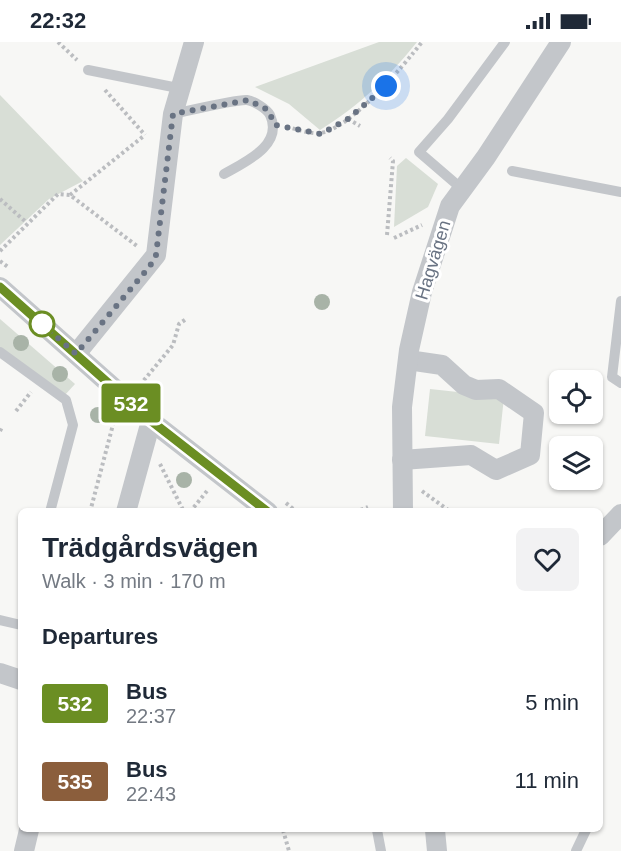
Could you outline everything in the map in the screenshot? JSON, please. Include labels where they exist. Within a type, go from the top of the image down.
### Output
[{"type":"street","points":[[76,354],[156,255],[178,88],[194,42]]},
{"type":"street","name":"Hagvägen","points":[[403,508],[402,407],[408,360],[422,292],[450,206],[561,42]]},
{"type":"street","points":[[0,286],[76,354],[148,429],[274,504]]},
{"type":"street","points":[[402,460],[471,455],[496,470],[530,455],[534,413],[499,389],[476,390],[464,385],[442,365],[408,360]]},
{"type":"street","points":[[127,508],[148,429]]},
{"type":"street","points":[[603,533],[621,514]]},
{"type":"street","points":[[0,673],[18,679]]},
{"type":"street","points":[[24,851],[29,832]]},
{"type":"street","points":[[435,832],[438,851]]},
{"type":"lane","points":[[462,189],[419,153],[448,119],[506,42]]},
{"type":"lane","points":[[87,70],[178,88]]},
{"type":"lane","points":[[172,123],[248,100],[268,110],[275,125],[271,139],[252,158],[224,174]]},
{"type":"lane","points":[[512,171],[621,192]]},
{"type":"lane","points":[[621,301],[612,377],[621,383]]},
{"type":"lane","points":[[0,352],[66,400],[73,425],[51,508]]},
{"type":"lane","points":[[0,620],[18,624]]},
{"type":"lane","points":[[377,832],[381,851]]},
{"type":"lane","points":[[576,851],[585,832]]},
{"type":"path","points":[[58,42],[87,70],[145,135]]},
{"type":"path","points":[[275,125],[321,134],[348,119],[386,86],[422,42]]},
{"type":"path","points":[[348,119],[360,126]]},
{"type":"path","points":[[70,195],[145,135],[172,123]]},
{"type":"path","points":[[387,235],[392,160],[398,157]]},
{"type":"path","points":[[0,250],[26,222],[58,194],[70,195],[145,252]]},
{"type":"path","points":[[0,199],[26,222]]},
{"type":"path","points":[[394,238],[428,222]]},
{"type":"path","points":[[0,261],[9,268]]},
{"type":"path","points":[[133,378],[150,392]]},
{"type":"path","points":[[148,429],[182,508]]},
{"type":"path","points":[[193,508],[210,488]]},
{"type":"path","points":[[421,489],[446,508]]},
{"type":"path","points":[[283,832],[288,851]]},
{"type":"shaded area","points":[[379,42],[417,42],[372,90],[348,111],[320,130],[289,104],[255,87]]},
{"type":"shaded area","points":[[0,95],[83,181],[49,199],[0,245]]},
{"type":"shaded area","points":[[406,158],[438,184],[428,207],[394,227],[397,166]]},
{"type":"shaded area","points":[[0,319],[75,384],[64,396],[0,353]]},
{"type":"shaded area","points":[[430,389],[504,397],[499,444],[425,436]]},
{"type":"bus line","name":"532","points":[[0,287],[150,420],[263,508]]},
{"type":"route","points":[[42,324],[76,354],[150,266],[156,255],[159,238],[173,114],[248,100],[268,110],[275,125],[321,134],[348,119],[386,86]]}]
